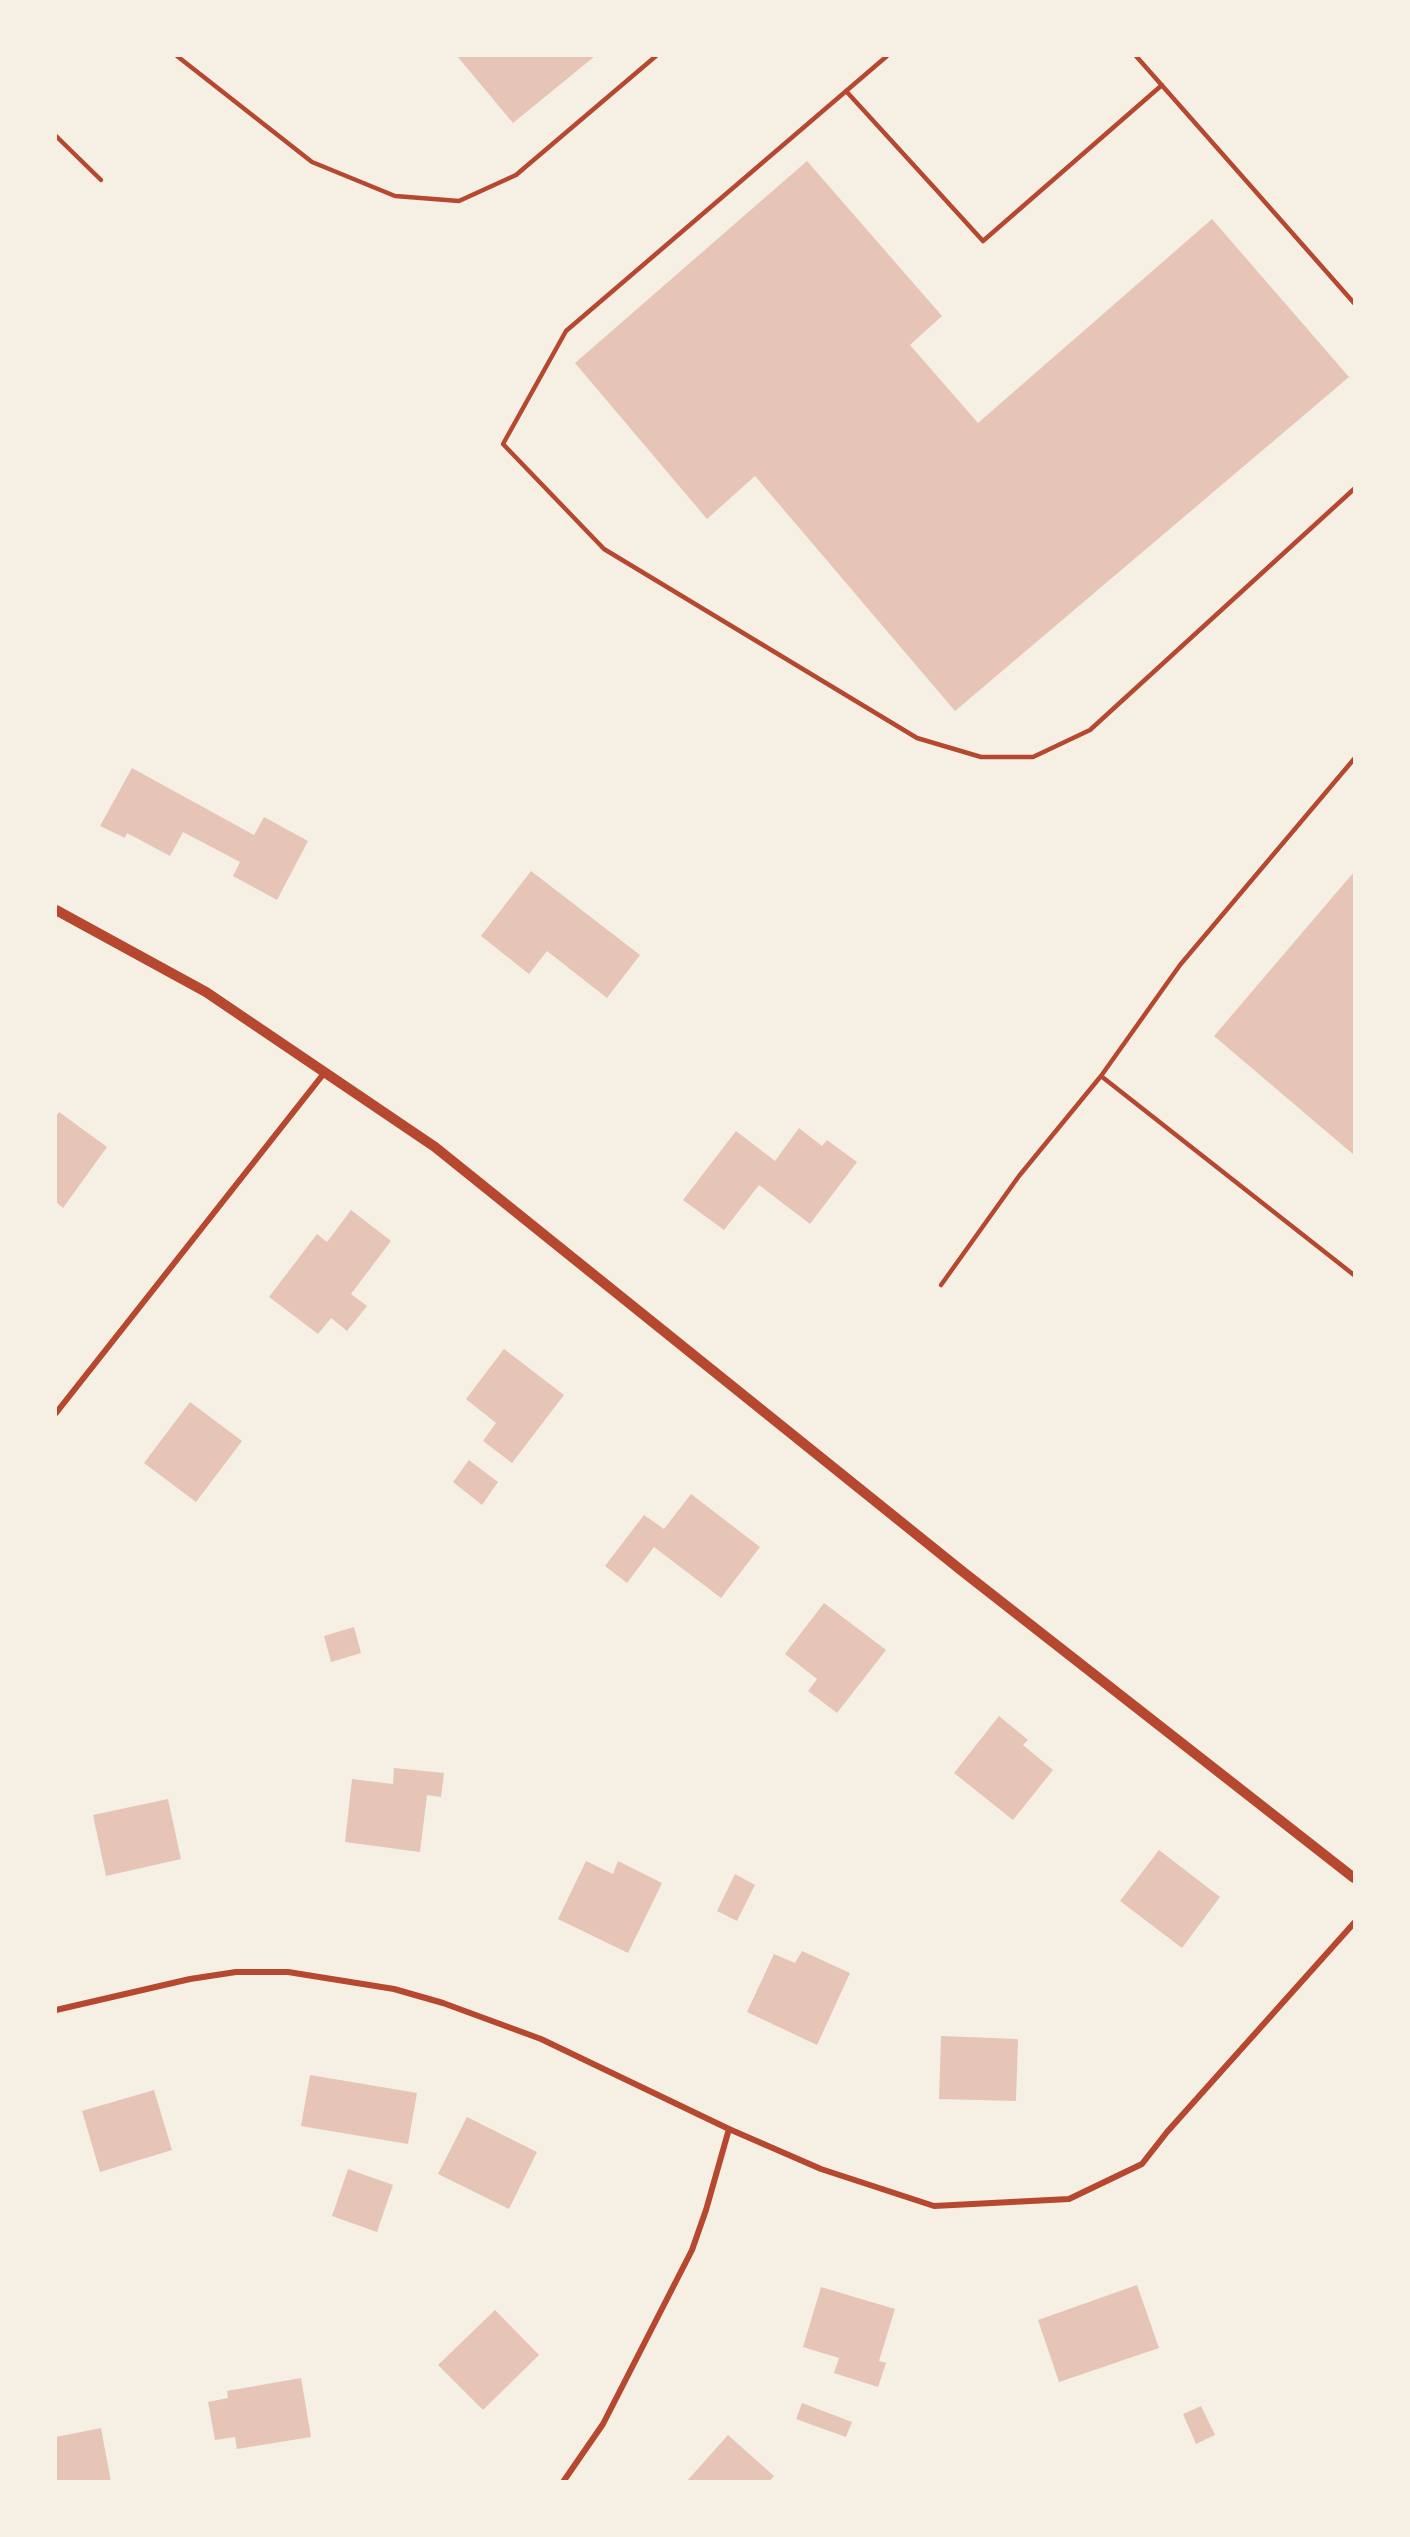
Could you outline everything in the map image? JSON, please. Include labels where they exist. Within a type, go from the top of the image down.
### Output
[{"type":"street","points":[[56,910],[206,992],[435,1147],[962,1571],[1354,1878]]},
{"type":"street","points":[[56,1413],[325,1072]]},
{"type":"street","points":[[56,2010],[190,1979],[236,1972],[288,1972],[394,1989],[443,2003],[541,2039],[729,2129],[821,2169],[934,2206],[1069,2199],[1142,2164],[1167,2132],[1354,1923]]},
{"type":"street","points":[[563,2481],[603,2424],[692,2250],[706,2211],[729,2129]]},
{"type":"lane","points":[[177,56],[312,162],[395,196],[459,201],[516,175],[656,56]]},
{"type":"lane","points":[[887,56],[566,332],[503,444],[604,549],[917,738],[981,757],[1033,757],[1090,729],[1354,489]]},
{"type":"lane","points":[[1136,56],[1354,303]]},
{"type":"lane","points":[[846,91],[982,241],[1162,85]]},
{"type":"lane","points":[[56,136],[101,180]]},
{"type":"lane","points":[[941,1285],[1019,1176],[1101,1076],[1180,964],[1354,759]]},
{"type":"lane","points":[[1101,1076],[1354,1275]]},
{"type":"building","points":[[457,56],[595,56],[513,123]]},
{"type":"building","points":[[807,161],[942,316],[910,345],[978,423],[1212,219],[1349,377],[955,711],[755,476],[707,519],[575,363]]},
{"type":"building","points":[[132,768],[254,835],[264,817],[308,841],[277,900],[233,876],[240,862],[183,832],[170,856],[127,833],[125,838],[100,826]]},
{"type":"building","points":[[531,871],[640,955],[607,998],[547,951],[529,974],[481,936]]},
{"type":"building","points":[[1354,872],[1354,1155],[1214,1036]]},
{"type":"building","points":[[59,1112],[107,1147],[63,1208],[56,1202],[56,1117]]},
{"type":"building","points":[[799,1128],[822,1146],[827,1140],[857,1162],[810,1224],[759,1185],[724,1230],[683,1200],[736,1131],[775,1161]]},
{"type":"building","points":[[351,1210],[391,1241],[351,1294],[367,1306],[347,1331],[331,1318],[318,1334],[269,1297],[317,1234],[327,1242]]},
{"type":"building","points":[[504,1349],[564,1395],[512,1463],[483,1441],[496,1423],[466,1399]]},
{"type":"building","points":[[190,1402],[242,1441],[196,1502],[144,1463]]},
{"type":"building","points":[[469,1460],[498,1482],[482,1505],[453,1482]]},
{"type":"building","points":[[691,1494],[760,1547],[721,1598],[654,1547],[627,1583],[605,1566],[644,1515],[664,1529]]},
{"type":"building","points":[[824,1603],[886,1650],[837,1713],[808,1691],[817,1679],[785,1654]]},
{"type":"building","points":[[354,1627],[361,1653],[331,1662],[324,1636]]},
{"type":"building","points":[[999,1716],[1028,1740],[1023,1745],[1053,1770],[1013,1820],[954,1773]]},
{"type":"building","points":[[394,1768],[444,1773],[441,1797],[427,1795],[420,1852],[345,1842],[352,1779],[393,1784]]},
{"type":"building","points":[[168,1799],[181,1859],[106,1876],[93,1815]]},
{"type":"building","points":[[1159,1850],[1220,1897],[1182,1948],[1120,1901]]},
{"type":"building","points":[[586,1861],[613,1874],[618,1861],[662,1883],[628,1953],[558,1919]]},
{"type":"building","points":[[735,1874],[755,1885],[737,1921],[717,1911]]},
{"type":"building","points":[[802,1951],[850,1973],[817,2045],[747,2012],[774,1954],[795,1963]]},
{"type":"building","points":[[941,2036],[1018,2039],[1016,2101],[939,2099]]},
{"type":"building","points":[[310,2075],[417,2093],[408,2144],[301,2126]]},
{"type":"building","points":[[154,2090],[172,2150],[100,2172],[82,2111]]},
{"type":"building","points":[[467,2117],[537,2152],[509,2209],[438,2174]]},
{"type":"building","points":[[348,2169],[393,2185],[377,2232],[332,2216]]},
{"type":"building","points":[[1137,2285],[1159,2348],[1059,2382],[1038,2320]]},
{"type":"building","points":[[821,2287],[895,2309],[879,2361],[886,2363],[878,2387],[834,2373],[839,2358],[803,2347]]},
{"type":"building","points":[[495,2310],[539,2355],[483,2410],[438,2365]]},
{"type":"building","points":[[301,2378],[311,2437],[237,2449],[235,2437],[215,2440],[208,2402],[228,2398],[227,2391]]},
{"type":"building","points":[[802,2403],[852,2422],[846,2437],[796,2419]]},
{"type":"building","points":[[1201,2406],[1215,2435],[1196,2444],[1183,2414]]},
{"type":"building","points":[[101,2428],[111,2482],[56,2482],[56,2437]]},
{"type":"building","points":[[728,2435],[774,2476],[769,2482],[686,2482]]}]
